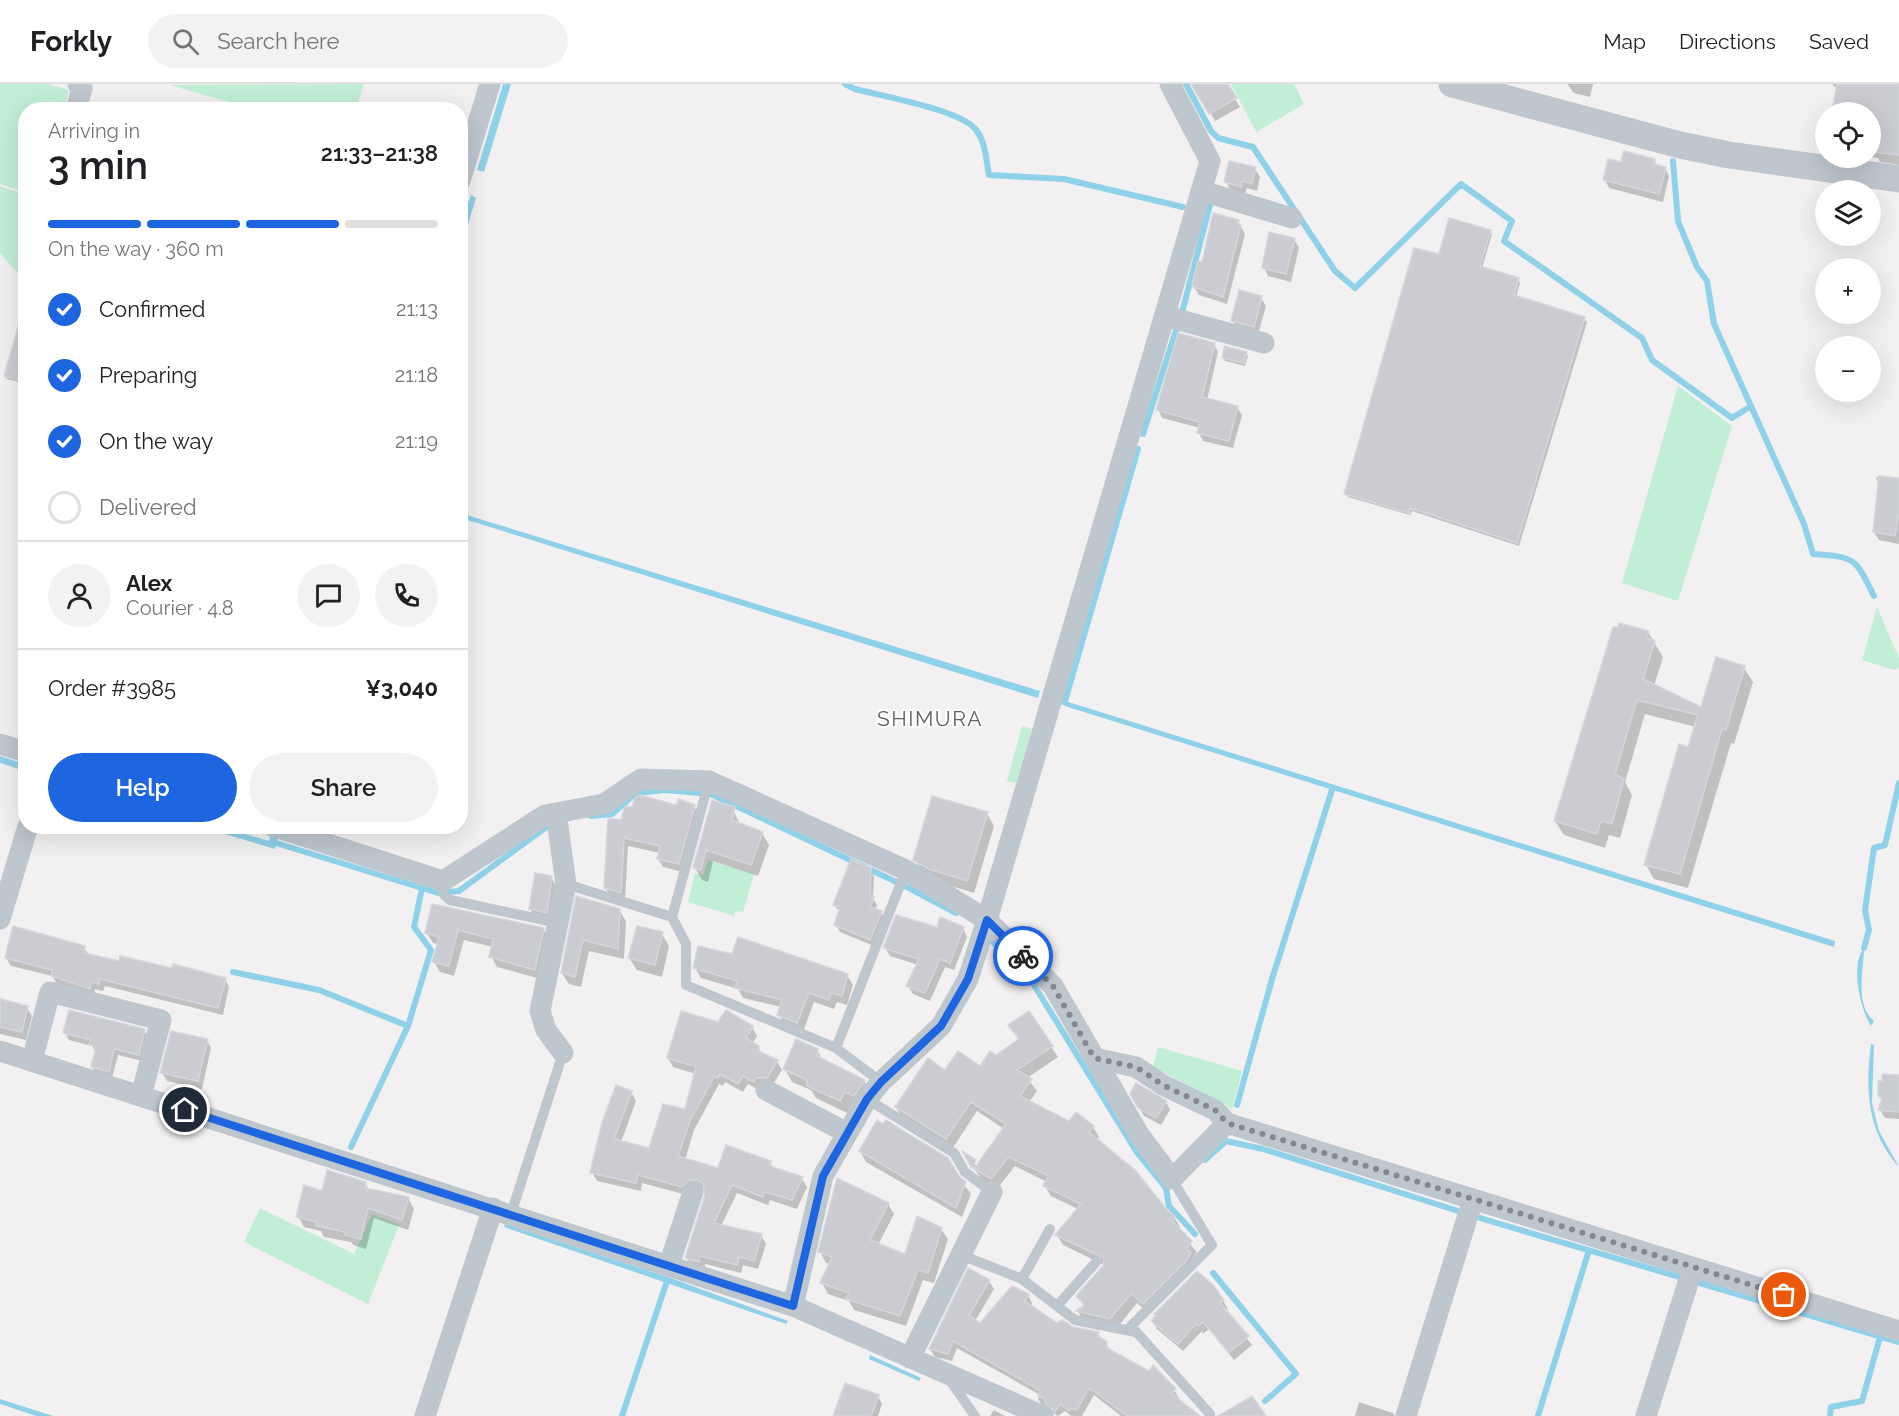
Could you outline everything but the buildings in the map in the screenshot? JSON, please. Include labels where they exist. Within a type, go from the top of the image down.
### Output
[{"type":"street","points":[[78,84],[82,88],[78,102]]},
{"type":"street","points":[[468,155],[490,84]]},
{"type":"street","points":[[793,1306],[823,1176],[867,1099],[881,1082],[941,1026],[968,979],[987,920],[1210,161],[1170,84]]},
{"type":"street","points":[[1452,84],[1516,92],[1719,153],[1899,179]]},
{"type":"street","points":[[1202,191],[1292,218]]},
{"type":"street","points":[[1165,316],[1264,343]]},
{"type":"street","points":[[0,744],[18,750]]},
{"type":"street","points":[[297,834],[443,881],[545,815],[604,804],[641,779],[710,781],[906,870],[987,920],[1053,986],[1138,1133],[1172,1179],[1227,1123]]},
{"type":"street","points":[[556,813],[566,885],[540,1011],[546,1030],[563,1053]]},
{"type":"street","points":[[0,919],[26,834]]},
{"type":"street","points":[[32,1061],[50,992],[161,1020],[141,1096]]},
{"type":"street","points":[[0,1051],[793,1306],[1043,1416]]},
{"type":"street","points":[[1094,1058],[1136,1067],[1163,1085],[1215,1110],[1227,1123],[1899,1331]]},
{"type":"street","points":[[766,1090],[848,1133]]},
{"type":"street","points":[[669,1265],[693,1192]]},
{"type":"street","points":[[910,1358],[992,1192]]},
{"type":"street","points":[[1406,1416],[1473,1199]]},
{"type":"street","points":[[425,1416],[502,1211]]},
{"type":"street","points":[[1646,1416],[1693,1267]]},
{"type":"lane","points":[[710,781],[672,917],[686,944],[686,985],[836,1048],[881,1082]]},
{"type":"lane","points":[[836,1048],[906,870]]},
{"type":"lane","points":[[443,881],[441,889],[444,896],[450,900],[558,923]]},
{"type":"lane","points":[[566,885],[672,917]]},
{"type":"lane","points":[[502,1211],[563,1053]]},
{"type":"lane","points":[[867,1099],[954,1153],[965,1172],[992,1192]]},
{"type":"lane","points":[[1172,1179],[1212,1245],[1131,1326],[1210,1414],[1209,1416]]},
{"type":"lane","points":[[1022,1279],[1050,1229]]},
{"type":"lane","points":[[961,1255],[1022,1279],[1075,1320],[1136,1332]]},
{"type":"lane","points":[[1057,1305],[1096,1261]]},
{"type":"lane","points":[[948,1376],[975,1416]]},
{"type":"green space","points":[[0,84],[48,84],[69,90],[66,102],[18,102],[18,190],[0,184]]},
{"type":"green space","points":[[364,84],[358,102],[229,102],[170,85]]},
{"type":"green space","points":[[1231,84],[1294,84],[1304,104],[1256,132]]},
{"type":"green space","points":[[0,186],[18,192],[17,273],[0,253]]},
{"type":"green space","points":[[1678,386],[1732,426],[1678,601],[1622,583]]},
{"type":"green space","points":[[1877,607],[1899,658],[1899,668],[1894,670],[1862,660]]},
{"type":"green space","points":[[1022,726],[1032,729],[1016,783],[1007,781]]},
{"type":"green space","points":[[708,860],[754,874],[743,912],[735,911],[734,916],[688,902],[695,873],[703,875]]},
{"type":"green space","points":[[1158,1047],[1242,1071],[1232,1110],[1222,1102],[1153,1067]]},
{"type":"green space","points":[[260,1208],[354,1254],[372,1214],[399,1225],[368,1304],[244,1242]]},
{"type":"water","points":[[503,84],[511,84],[484,172],[477,170]]},
{"type":"water","points":[[471,195],[476,198],[468,225],[468,204]]},
{"type":"water","points":[[468,515],[1040,691],[1038,698],[468,520]]},
{"type":"water","points":[[1062,700],[1835,941],[1834,947],[1068,707],[1061,704]]},
{"type":"water","points":[[0,756],[18,762],[18,769],[0,763]]},
{"type":"water","points":[[225,834],[246,834],[269,841],[270,836],[278,838],[275,849]]},
{"type":"water","points":[[1864,948],[1862,996],[1864,1006],[1874,1021],[1871,1026],[1863,1009],[1858,987],[1858,965]]},
{"type":"water","points":[[1871,1044],[1874,1045],[1872,1103],[1879,1131],[1899,1167],[1888,1154],[1874,1125],[1868,1077]]},
{"type":"water","points":[[505,1224],[668,1277],[788,1321],[786,1324],[504,1227]]},
{"type":"water","points":[[870,1355],[921,1378],[919,1381],[869,1359]]},
{"type":"water","points":[[0,1399],[53,1416],[36,1416],[0,1404]]},
{"type":"waterway","points":[[845,84],[855,89],[939,110],[969,123],[977,131],[982,141],[989,175],[1064,179],[1183,207]]},
{"type":"waterway","points":[[1186,84],[1211,131],[1218,138],[1253,147],[1335,271],[1355,288],[1461,184],[1512,221],[1504,241],[1642,338],[1652,360],[1732,418],[1751,406]]},
{"type":"waterway","points":[[1673,161],[1678,221],[1697,267],[1707,281],[1714,324],[1804,524],[1813,554],[1838,556],[1853,562],[1874,596]]},
{"type":"waterway","points":[[1143,434],[1184,305],[1210,205]]},
{"type":"waterway","points":[[1065,701],[1138,449]]},
{"type":"waterway","points":[[1864,948],[1869,930],[1865,910],[1874,848],[1885,845],[1899,783]]},
{"type":"waterway","points":[[591,816],[612,814],[636,793],[665,790],[711,794],[909,888],[956,913]]},
{"type":"waterway","points":[[1237,1105],[1272,979],[1332,790]]},
{"type":"waterway","points":[[276,843],[438,893],[459,891],[549,825]]},
{"type":"waterway","points":[[351,1147],[408,1026],[431,950],[414,927],[422,888]]},
{"type":"waterway","points":[[986,935],[1034,985],[1136,1151],[1166,1188],[1169,1206],[1195,1234]]},
{"type":"waterway","points":[[233,972],[319,990],[408,1026]]},
{"type":"waterway","points":[[1205,1160],[1226,1141],[1263,1149],[1480,1218],[1899,1342]]},
{"type":"waterway","points":[[1538,1416],[1589,1250]]},
{"type":"waterway","points":[[1213,1273],[1296,1374],[1265,1401]]},
{"type":"waterway","points":[[622,1416],[667,1281]]},
{"type":"waterway","points":[[1830,1416],[1831,1407],[1862,1401],[1880,1337]]},
{"type":"way so far","points":[[1023,956],[1053,986],[1094,1058],[1136,1067],[1163,1085],[1215,1110],[1227,1123],[1784,1295]]},
{"type":"district","name":"SHIMURA","points":[[930,718]]},
{"type":"route","points":[[185,1110],[793,1306],[823,1176],[867,1099],[881,1082],[941,1026],[968,979],[987,920],[1023,956]]}]
